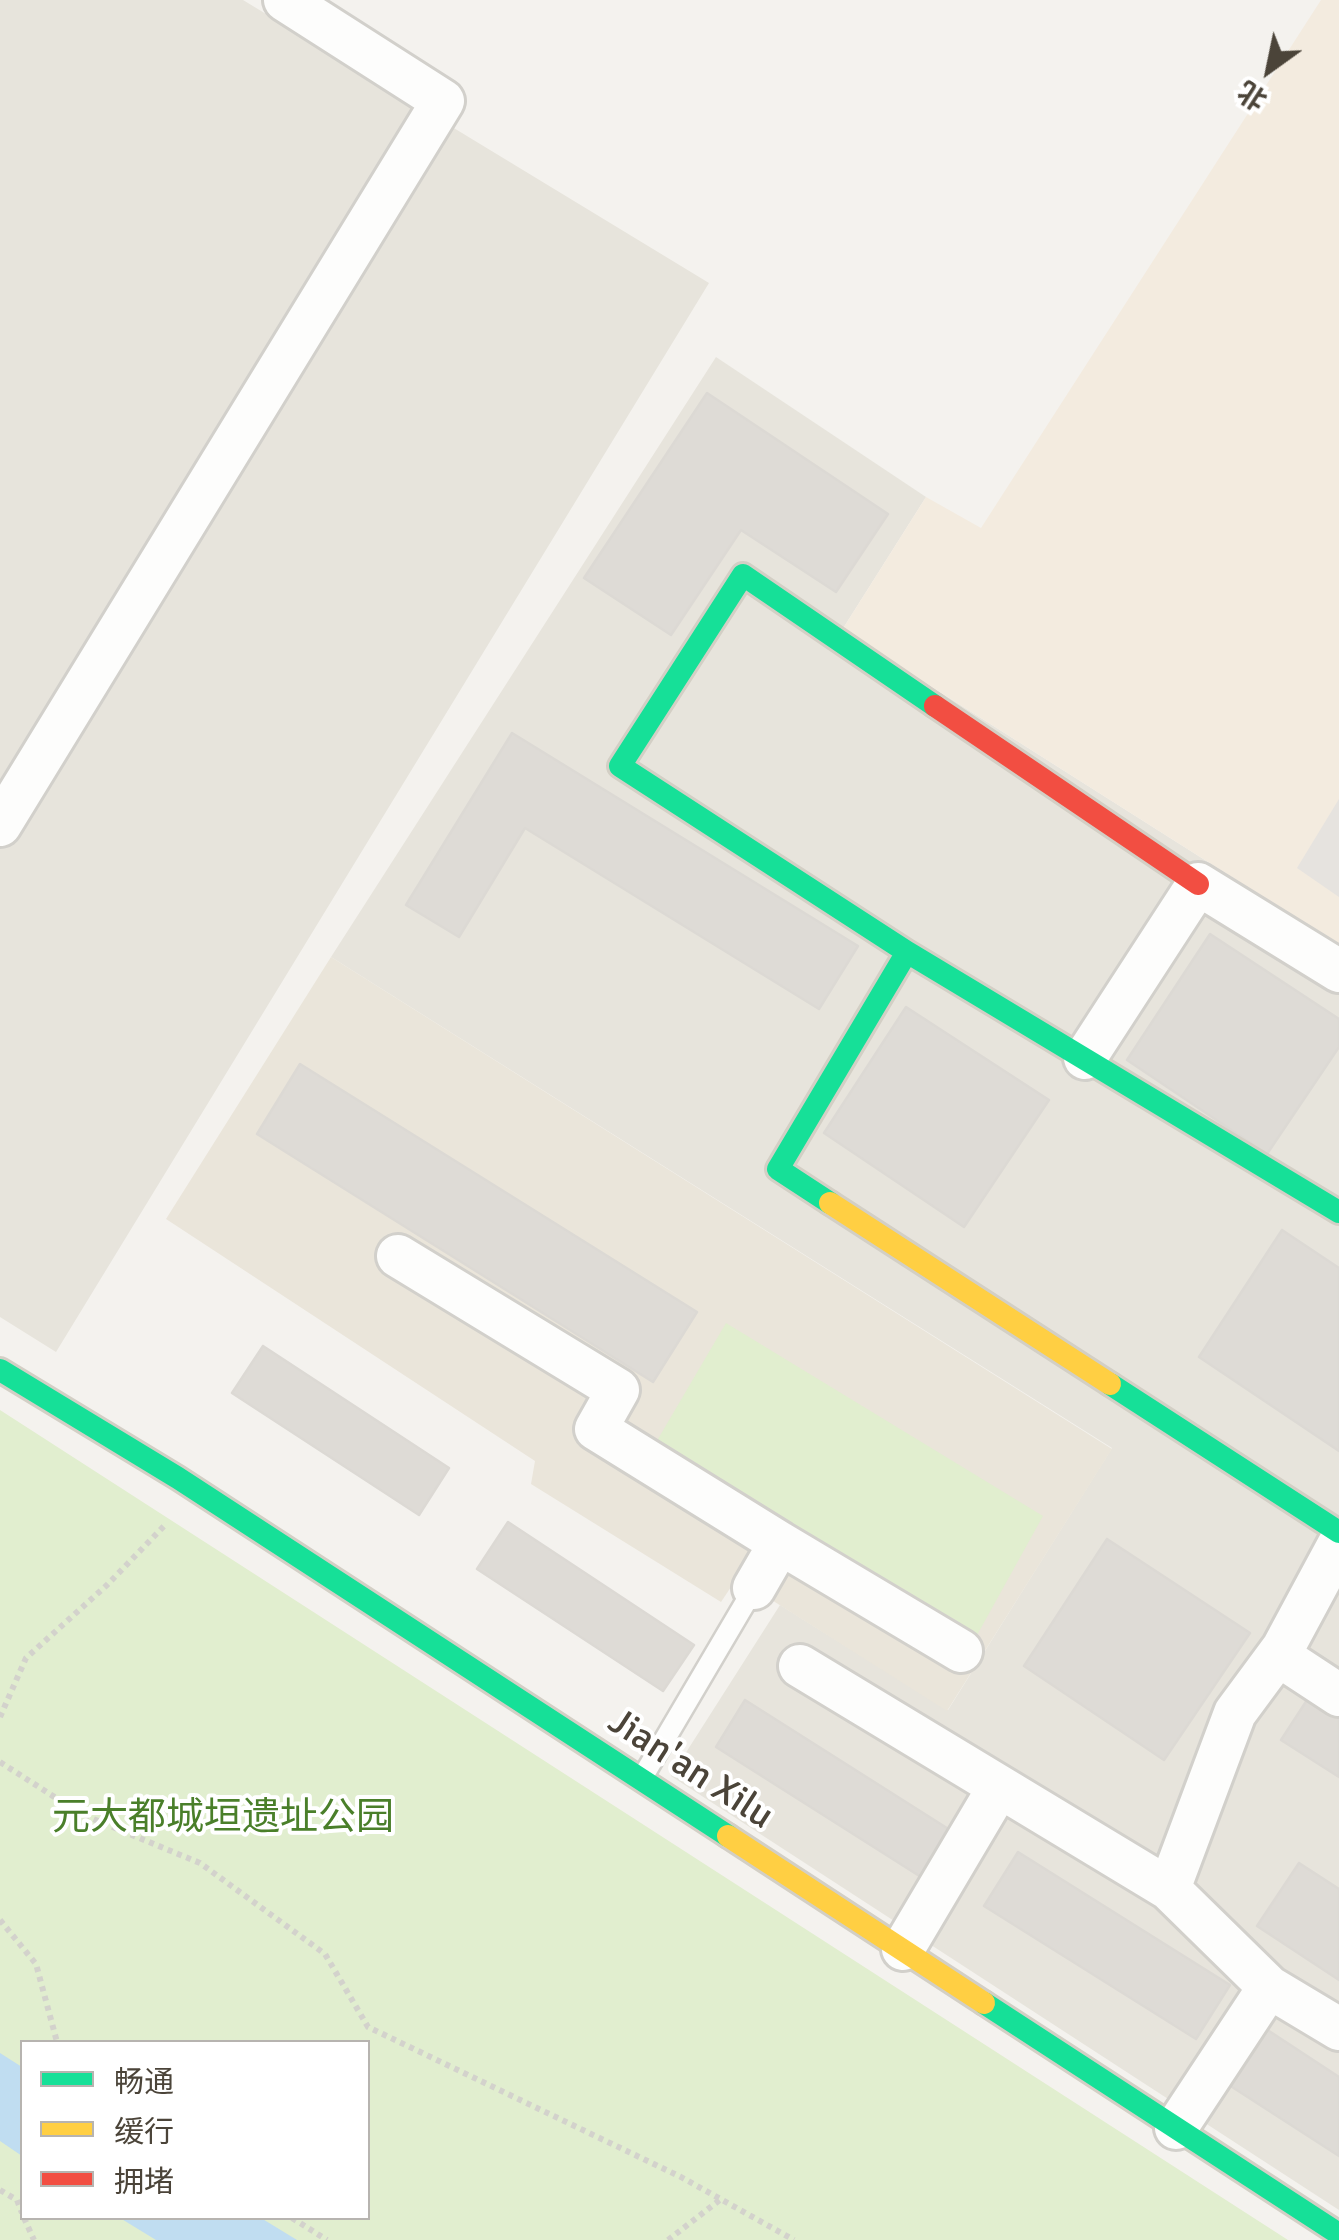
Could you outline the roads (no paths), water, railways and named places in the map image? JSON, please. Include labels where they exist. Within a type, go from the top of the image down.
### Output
[{"type":"street","points":[[0,825],[444,101],[285,0]]},
{"type":"street","points":[[1339,971],[1198,884],[743,575],[620,766],[908,952],[1339,1212]]},
{"type":"street","points":[[1085,1058],[1198,884]]},
{"type":"street","points":[[908,952],[778,1169],[1339,1532]]},
{"type":"street","points":[[398,1256],[618,1390],[596,1429],[962,1651]]},
{"type":"street","name":"Jian'an Xilu","points":[[0,1370],[198,1491],[1339,2234]]},
{"type":"street","points":[[754,1588],[780,1543]]},
{"type":"street","points":[[1169,1888],[1235,1713],[1278,1656],[1333,1567]]},
{"type":"street","points":[[1278,1656],[1339,1695]]},
{"type":"street","points":[[800,1666],[1169,1888],[1269,1987],[1339,2029]]},
{"type":"street","points":[[903,1950],[999,1786]]},
{"type":"street","points":[[1176,2128],[1269,1987]]},
{"type":"lane","points":[[641,1779],[754,1588]]},
{"type":"water","points":[[0,2053],[20,2066],[20,2155],[0,2141]]},
{"type":"water","points":[[123,2220],[264,2220],[297,2240],[156,2240]]},
{"type":"park label","name":"元大都城垣遗址公园","points":[[223,1819]]}]
